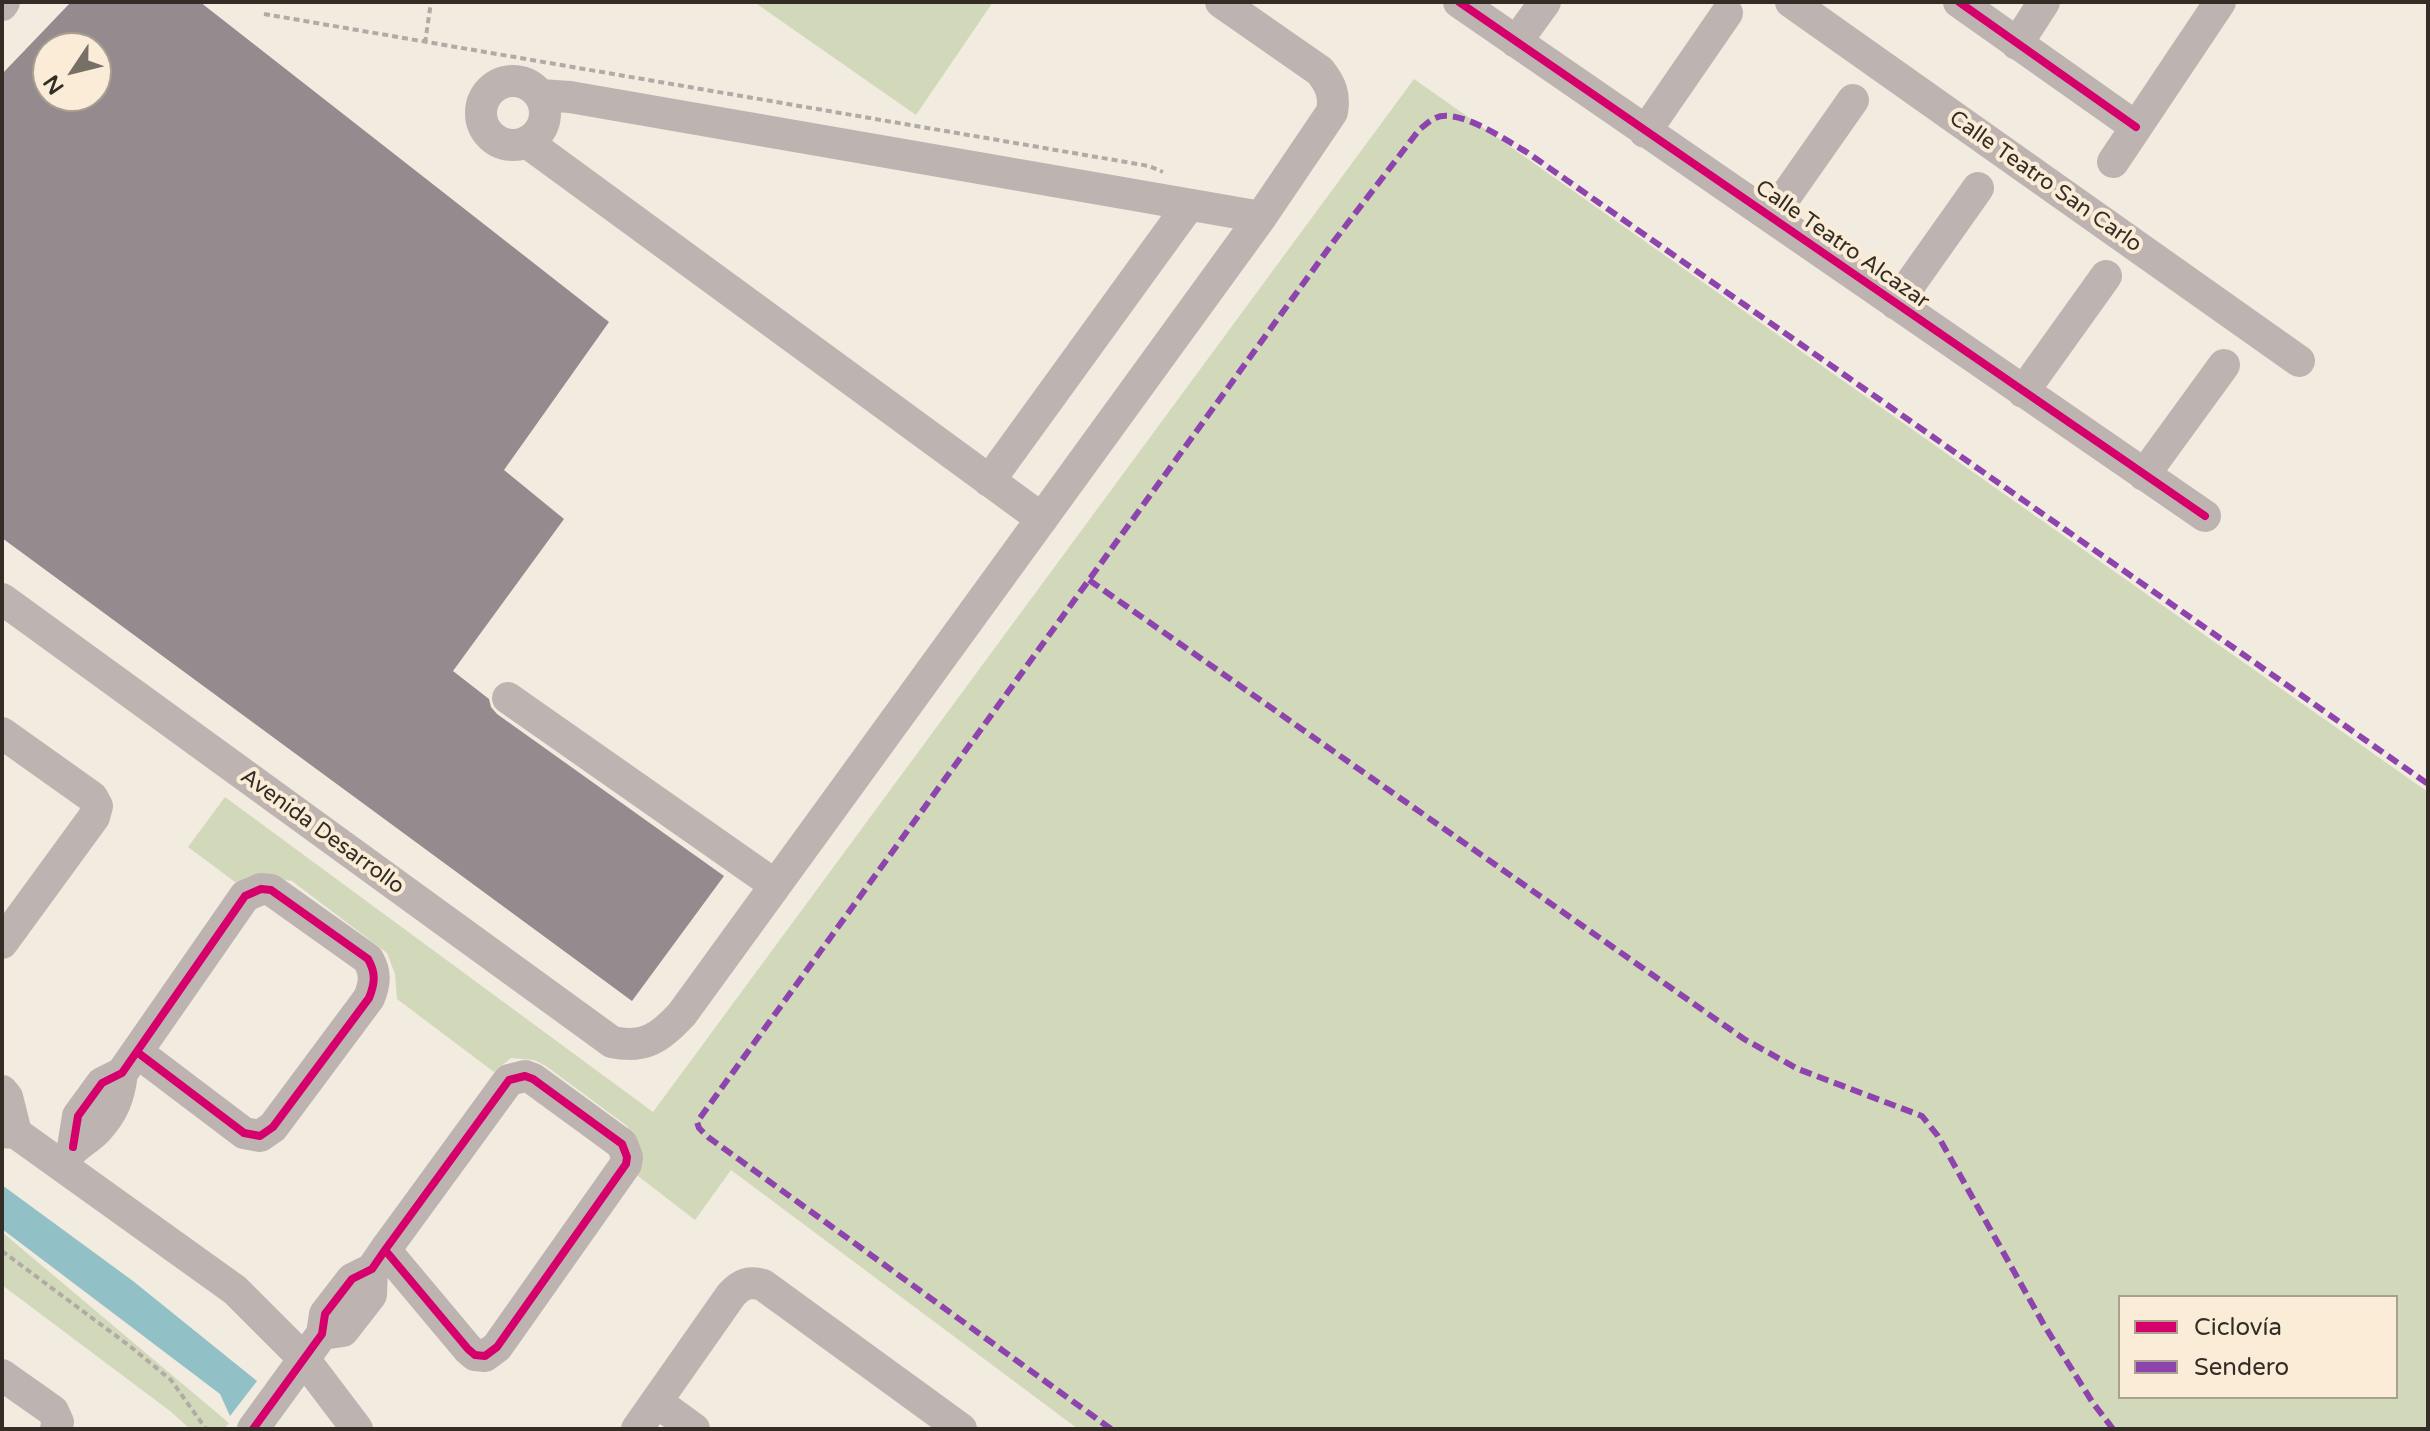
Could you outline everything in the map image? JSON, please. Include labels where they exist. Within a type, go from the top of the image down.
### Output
[{"type":"street","points":[[508,698],[775,885],[1261,217],[1332,112],[1334,98],[1329,83],[1320,71],[1221,2]]},
{"type":"street","name":"Calle Teatro Alcazar","points":[[1459,2],[2205,516]]},
{"type":"street","points":[[1516,42],[1545,2]]},
{"type":"street","name":"Calle Teatro San Carlo","points":[[1791,2],[2299,361]]},
{"type":"street","points":[[1959,2],[2136,127]]},
{"type":"street","points":[[2017,44],[2044,2]]},
{"type":"street","points":[[2113,162],[2220,2]]},
{"type":"street","points":[[1645,132],[1727,13]]},
{"type":"street","points":[[540,95],[545,106],[543,126],[528,143],[509,146],[490,137],[484,128],[481,108],[491,89],[511,81],[522,82],[540,95],[586,100],[1261,217]]},
{"type":"street","points":[[1771,217],[1853,100]]},
{"type":"street","points":[[528,143],[1042,519]]},
{"type":"street","points":[[1896,304],[1978,188]]},
{"type":"street","points":[[989,481],[1189,205]]},
{"type":"street","points":[[2023,392],[2106,276]]},
{"type":"street","points":[[2144,475],[2224,365]]},
{"type":"street","name":"Avenida Desarrollo","points":[[2,599],[612,1042],[630,1046],[648,1042],[667,1030],[682,1014],[775,885]]},
{"type":"street","points":[[2,733],[92,797],[97,806],[94,817],[2,943]]},
{"type":"street","points":[[68,1156],[95,1133],[119,1098],[129,1063],[245,896],[253,891],[271,890],[368,959],[373,968],[375,978],[369,998],[273,1127],[260,1136],[244,1133],[129,1063]]},
{"type":"street","points":[[253,1429],[313,1346],[325,1314],[352,1279],[379,1259],[509,1080],[516,1077],[533,1079],[622,1144],[626,1151],[626,1164],[497,1347],[485,1356],[475,1355],[468,1349],[379,1259]]},
{"type":"street","points":[[2,1091],[7,1097],[9,1132],[68,1156],[235,1290],[313,1346],[357,1429]]},
{"type":"street","points":[[637,1429],[731,1295],[739,1287],[754,1283],[763,1285],[961,1429]]},
{"type":"street","points":[[2,1375],[49,1407],[56,1423]]},
{"type":"street","points":[[657,1402],[694,1429]]},
{"type":"path","points":[[425,43],[431,2]]},
{"type":"path","points":[[264,14],[1149,166],[1164,172]]},
{"type":"path","points":[[2,1251],[171,1380],[206,1429]]},
{"type":"green space","points":[[754,2],[993,2],[916,115]]},
{"type":"green space","points":[[1414,79],[2428,792],[2428,1429],[1078,1429],[731,1170],[695,1220],[638,1176],[637,1150],[627,1126],[546,1066],[534,1060],[511,1058],[494,1072],[397,999],[395,974],[387,953],[292,881],[265,877],[239,885],[188,847],[225,797],[653,1112]]},
{"type":"green space","points":[[2,1232],[229,1423],[224,1429],[190,1429],[2,1285]]},
{"type":"water","points":[[2,1185],[133,1281],[257,1381],[230,1416],[220,1394],[2,1229]]},
{"type":"building","points":[[71,2],[200,2],[609,322],[504,470],[564,519],[453,671],[489,699],[497,714],[724,876],[632,1001],[2,538],[2,74],[32,43],[32,112],[112,112],[112,32],[42,32]]},
{"type":"marked path","points":[[1111,1429],[708,1137],[697,1122],[1334,241],[1419,130],[1435,118],[1457,117],[1469,121],[1528,153],[2428,784]]},
{"type":"marked path","points":[[1089,580],[1744,1039],[1798,1069],[1922,1116],[1938,1136],[2044,1325],[2113,1429]]},
{"type":"cycle path","points":[[1459,2],[2205,516]]},
{"type":"cycle path","points":[[1959,2],[2136,127]]},
{"type":"cycle path","points":[[73,1147],[78,1116],[102,1083],[122,1073],[245,896],[261,889],[271,890],[368,959],[372,969],[373,983],[369,998],[273,1127],[260,1136],[244,1133],[137,1052]]},
{"type":"cycle path","points":[[253,1429],[322,1334],[325,1314],[352,1279],[372,1269],[385,1250],[509,1080],[525,1076],[533,1079],[622,1144],[626,1164],[497,1347],[485,1356],[475,1355],[468,1349],[385,1250]]}]
